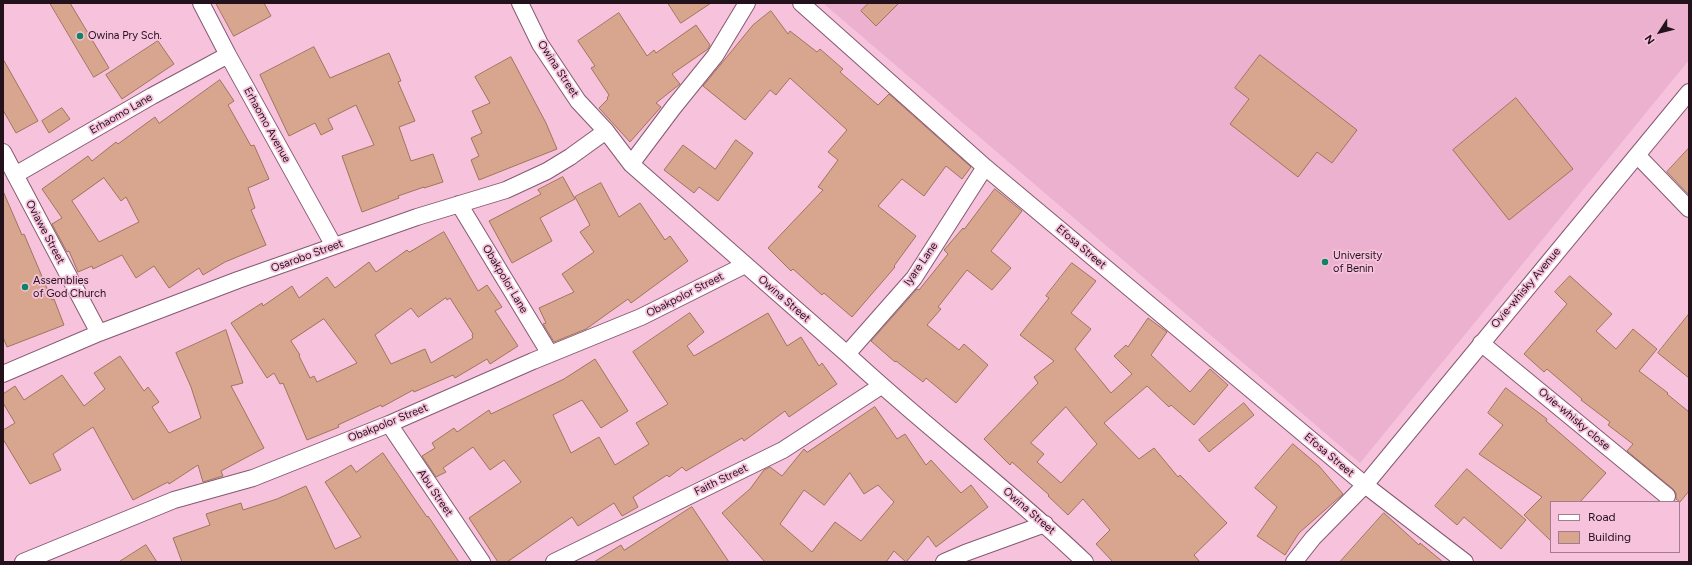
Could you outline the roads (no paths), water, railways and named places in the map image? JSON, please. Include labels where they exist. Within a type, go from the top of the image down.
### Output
[{"type":"street","name":"Erhaomo Avenue","points":[[201,3],[228,56],[334,246]]},
{"type":"street","name":"Owina Street","points":[[520,3],[544,50],[578,101],[606,131],[631,164],[847,354],[881,386],[1045,524],[1085,562]]},
{"type":"street","points":[[631,164],[673,108],[715,56],[747,3]]},
{"type":"street","name":"Efosa Street","points":[[801,3],[985,166],[1365,485],[1465,562]]},
{"type":"street","name":"Erhaomo Lane","points":[[16,175],[152,96],[228,56]]},
{"type":"street","name":"Ovie-whisky Avenue","points":[[1294,562],[1313,538],[1365,485],[1689,92]]},
{"type":"street","name":"Osarobo Street","points":[[3,374],[98,334],[238,280],[416,217],[506,190],[547,171],[570,157],[606,131]]},
{"type":"street","name":"Oviawe Street","points":[[3,152],[98,334]]},
{"type":"street","points":[[1636,155],[1689,209]]},
{"type":"street","name":"Iyare Lane","points":[[847,354],[914,278],[985,166]]},
{"type":"street","name":"Obakpolor Lane","points":[[459,204],[550,354]]},
{"type":"street","name":"Obakpolor Street","points":[[22,562],[174,500],[253,478],[389,424],[550,354],[641,317],[745,265]]},
{"type":"street","name":"Ovie-whisky close","points":[[1481,343],[1667,496]]},
{"type":"street","name":"Faith Street","points":[[554,562],[783,450],[881,386]]},
{"type":"street","name":"Abu Street","points":[[389,424],[482,562]]},
{"type":"street","points":[[944,562],[1045,524]]},
{"type":"place","name":"Owina Pry Sch.","points":[[80,36]]},
{"type":"place","name":"University of Benin","points":[[1325,262]]},
{"type":"place","name":"Assemblies of God Church","points":[[25,287]]}]
